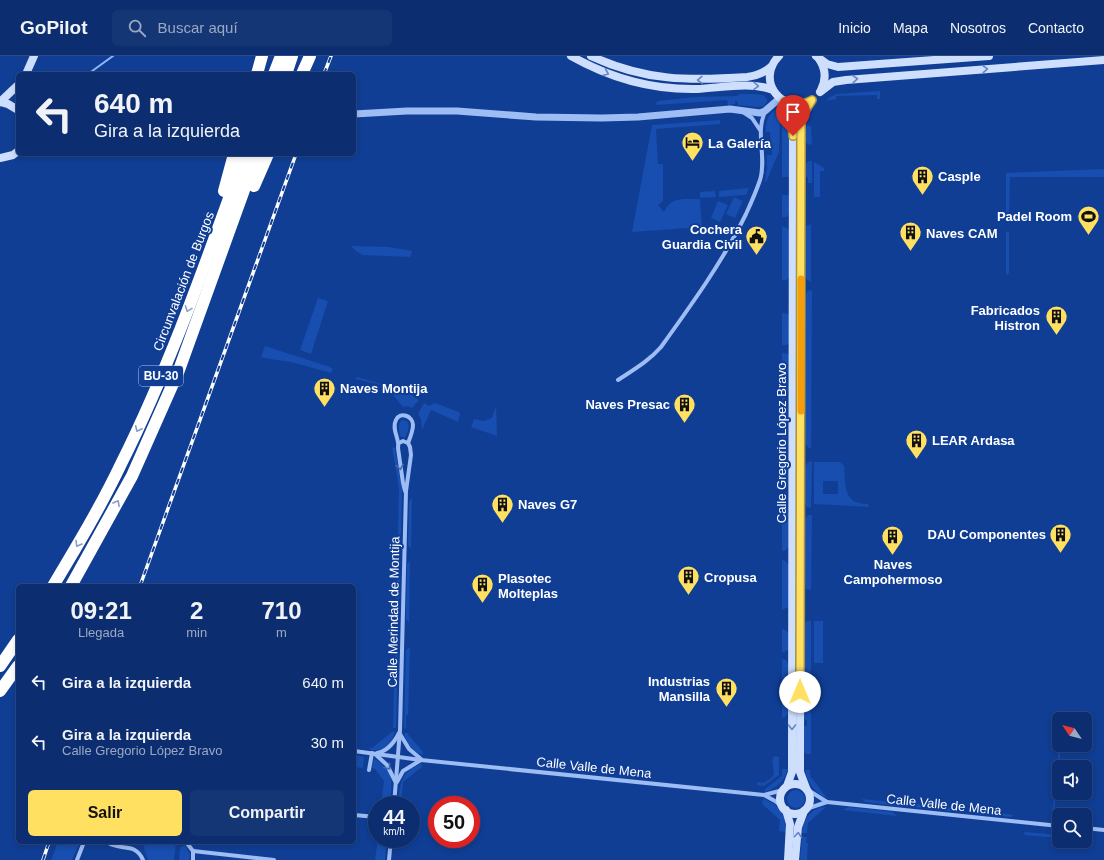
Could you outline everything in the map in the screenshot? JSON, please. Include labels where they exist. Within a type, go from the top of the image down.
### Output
[{"type":"highway","points":[[258,72],[262,56]]},
{"type":"highway","points":[[275,72],[280,56]]},
{"type":"highway","points":[[287,72],[292,56]]},
{"type":"highway","points":[[303,72],[310,56]]},
{"type":"highway","points":[[198,282],[233,156]]},
{"type":"highway","name":"Circunvalación de Burgos","points":[[54,584],[92,520],[122,464],[152,399],[198,282],[244,156]]},
{"type":"highway","name":"Circunvalación de Burgos","points":[[72,584],[132,476],[178,370],[208,293],[256,156]]},
{"type":"highway","points":[[208,293],[226,257],[267,156]]},
{"type":"highway","points":[[0,666],[16,643]]},
{"type":"highway","points":[[0,691],[16,669]]},
{"type":"main road","points":[[27,72],[34,56]]},
{"type":"main road","points":[[571,56],[611,75],[654,86],[695,89],[764,86],[773,90]]},
{"type":"main road","points":[[591,56],[634,72],[671,79],[698,80],[754,76],[766,72],[779,56]]},
{"type":"main road","points":[[816,56],[827,64],[838,67],[989,56]]},
{"type":"main road","points":[[816,56],[821,62],[824,72],[824,82],[820,92]]},
{"type":"main road","name":"Calle Gregorio López Bravo","points":[[807,789],[800,772],[801,150],[802,118],[805,109],[820,92],[833,82],[1104,60]]},
{"type":"main road","points":[[772,66],[770,79],[773,90]]},
{"type":"main road","points":[[0,102],[16,87]]},
{"type":"main road","name":"Calle Gregorio López Bravo","points":[[773,90],[791,112],[793,123],[792,772],[785,788]]},
{"type":"main road","points":[[782,100],[797,104],[802,104],[812,100]]},
{"type":"main road","points":[[0,102],[8,104],[16,109]]},
{"type":"main road","points":[[0,158],[13,155],[16,153]]},
{"type":"main road","points":[[788,860],[790,824],[785,809],[780,801],[781,794],[785,788],[796,784],[807,789],[810,800],[798,827],[796,860]]},
{"type":"main road","points":[[785,809],[796,814],[805,810]]},
{"type":"street","points":[[356,114],[407,111],[457,112],[536,117],[638,117],[730,109],[756,113],[765,111],[782,100]]},
{"type":"street","points":[[742,110],[752,118],[760,130]]},
{"type":"street","points":[[618,380],[644,363],[661,347],[726,252],[746,214],[760,181],[762,162],[760,130],[765,111]]},
{"type":"street","name":"Calle Merindad de Montija","points":[[395,796],[400,733],[406,491],[411,455],[408,443],[414,426],[410,417],[406,415],[398,417],[394,424],[395,433],[399,443],[399,458],[403,483],[406,491]]},
{"type":"street","points":[[399,443],[403,441],[408,443]]},
{"type":"street","points":[[373,753],[384,751],[390,747],[400,733],[409,749],[421,760],[403,771],[396,783]]},
{"type":"street","name":"Calle Valle de Mena","points":[[356,752],[764,796],[775,801],[785,809]]},
{"type":"street","points":[[369,770],[373,753]]},
{"type":"street","points":[[373,753],[387,765],[394,776],[396,783]]},
{"type":"street","name":"Calle Valle de Mena","points":[[764,796],[785,788]]},
{"type":"street","name":"Calle Valle de Mena","points":[[807,789],[827,802]]},
{"type":"street","name":"Calle Valle de Mena","points":[[805,810],[827,802],[1052,825]]},
{"type":"street","points":[[356,815],[368,816]]},
{"type":"street","points":[[1092,829],[1104,830]]},
{"type":"street","points":[[77,860],[83,844]]},
{"type":"street","points":[[111,844],[135,850],[141,855],[143,860]]},
{"type":"street","points":[[188,844],[193,851],[193,860]]},
{"type":"street","points":[[389,860],[390,848]]},
{"type":"street","points":[[193,851],[233,858],[274,860]]},
{"type":"shaded area","points":[[880,91],[880,99],[877,99],[877,95],[836,96],[836,99],[826,101],[830,97],[837,94]]},
{"type":"shaded area","points":[[740,94],[763,95],[767,99],[767,102],[764,106],[757,107],[738,105],[738,102],[735,101],[735,104],[728,105],[727,100],[656,105],[658,101],[695,97],[737,96]]},
{"type":"shaded area","points":[[779,109],[784,114],[786,121],[780,121],[779,152],[766,182],[767,155],[772,155],[770,132],[766,132],[766,125],[770,114]]},
{"type":"shaded area","points":[[720,120],[720,124],[656,129],[658,164],[663,164],[663,201],[658,205],[664,212],[671,203],[675,201],[684,199],[700,199],[702,227],[632,232],[652,125]]},
{"type":"shaded area","points":[[782,124],[789,124],[789,177],[782,177]]},
{"type":"shaded area","points":[[805,125],[811,126],[812,145],[805,142]]},
{"type":"shaded area","points":[[808,161],[812,161],[812,183],[808,183],[808,177],[805,177],[805,165]]},
{"type":"shaded area","points":[[814,162],[824,168],[824,171],[820,171],[820,197],[814,197]]},
{"type":"shaded area","points":[[1104,169],[1104,177],[1010,177],[1009,213],[1007,216],[997,216],[996,211],[1006,211],[1006,173]]},
{"type":"shaded area","points":[[749,188],[746,195],[719,197],[719,191]]},
{"type":"shaded area","points":[[715,191],[716,197],[700,198],[700,192]]},
{"type":"shaded area","points":[[782,195],[789,195],[789,214],[787,217],[782,217]]},
{"type":"shaded area","points":[[734,197],[743,201],[735,218],[726,214]]},
{"type":"shaded area","points":[[718,201],[728,205],[720,222],[711,218]]},
{"type":"shaded area","points":[[811,224],[811,282],[807,280],[805,276],[805,230],[806,226]]},
{"type":"shaded area","points":[[782,226],[789,229],[789,277],[786,280],[782,280]]},
{"type":"shaded area","points":[[1008,231],[1009,273],[1007,275],[1006,232]]},
{"type":"shaded area","points":[[351,246],[389,247],[412,251],[410,257],[363,255]]},
{"type":"shaded area","points":[[812,290],[811,448],[809,448],[805,443],[805,297],[807,291]]},
{"type":"shaded area","points":[[318,298],[328,301],[311,354],[300,350]]},
{"type":"shaded area","points":[[782,313],[789,314],[789,342],[787,345],[782,345]]},
{"type":"shaded area","points":[[265,346],[333,369],[331,373],[291,362],[261,357]]},
{"type":"shaded area","points":[[782,353],[789,354],[789,375],[785,379],[782,379]]},
{"type":"shaded area","points":[[357,377],[394,388],[355,379]]},
{"type":"shaded area","points":[[782,386],[789,388],[785,401],[785,410],[789,434],[785,439],[782,439]]},
{"type":"shaded area","points":[[395,388],[405,391],[419,400],[412,408],[407,406],[403,407],[393,395]]},
{"type":"shaded area","points":[[424,403],[429,406],[435,403],[459,412],[458,422],[431,410],[422,430],[421,419],[418,414]]},
{"type":"shaded area","points":[[496,406],[497,436],[471,427],[474,419],[484,421],[492,418]]},
{"type":"shaded area","points":[[400,421],[407,421],[409,425],[405,438],[400,436],[399,432]]},
{"type":"shaded area","points":[[392,447],[395,448],[402,490],[396,728],[393,728],[399,489]]},
{"type":"shaded area","points":[[810,461],[812,462],[811,508],[807,507],[804,502],[805,467]]},
{"type":"shaded area","points":[[814,462],[840,462],[844,466],[847,492],[850,497],[854,501],[868,504],[869,507],[814,504]],"holes":[[[823,481],[838,481],[838,494],[823,494]]]},
{"type":"shaded area","points":[[782,466],[785,466],[789,470],[789,485],[783,489],[782,489]]},
{"type":"shaded area","points":[[412,498],[411,548],[408,545],[409,502]]},
{"type":"shaded area","points":[[782,498],[786,499],[789,503],[789,546],[786,550],[782,551]]},
{"type":"shaded area","points":[[808,515],[812,516],[811,590],[804,587],[804,520]]},
{"type":"shaded area","points":[[782,560],[789,565],[789,607],[782,610]]},
{"type":"shaded area","points":[[410,561],[409,622],[406,619],[406,615],[407,564]]},
{"type":"shaded area","points":[[811,621],[811,675],[804,671],[804,623]]},
{"type":"shaded area","points":[[814,621],[823,621],[823,663],[814,663]]},
{"type":"shaded area","points":[[782,628],[789,633],[788,650],[782,653]]},
{"type":"shaded area","points":[[410,647],[408,715],[406,715],[406,728],[404,729],[406,650]]},
{"type":"shaded area","points":[[782,659],[786,660],[788,664],[789,712],[782,718]]},
{"type":"shaded area","points":[[806,682],[811,682],[811,704],[806,703],[805,701],[804,684]]},
{"type":"shaded area","points":[[807,711],[811,711],[811,754],[806,754],[804,752],[804,726],[807,726],[807,720],[804,719],[804,714]]},
{"type":"shaded area","points":[[392,732],[395,732],[391,741],[386,747],[379,750],[370,750],[370,748]]},
{"type":"shaded area","points":[[404,733],[407,733],[423,752],[423,755],[410,747],[406,741]]},
{"type":"shaded area","points":[[1058,752],[1060,752],[1059,760],[1058,760]]},
{"type":"shaded area","points":[[356,755],[364,757],[363,768],[356,767]]},
{"type":"shaded area","points":[[774,756],[779,757],[779,775],[764,786],[757,785],[757,782],[763,783],[772,777],[774,773]]},
{"type":"shaded area","points":[[374,758],[386,768],[391,778],[391,796],[382,796],[384,781],[375,769],[372,768]]},
{"type":"shaded area","points":[[422,764],[422,767],[403,782],[402,796],[399,796],[402,779],[409,770]]},
{"type":"shaded area","points":[[782,769],[788,769],[782,781],[773,789],[765,792],[765,789],[782,776]]},
{"type":"shaded area","points":[[805,770],[810,770],[810,776],[827,798],[815,791]]},
{"type":"shaded area","points":[[792,790],[800,790],[805,795],[803,806],[800,808],[792,808],[787,803],[787,795]]},
{"type":"shaded area","points":[[763,799],[774,804],[781,811],[785,820],[786,832],[779,831],[780,820],[762,804]]},
{"type":"shaded area","points":[[862,799],[903,803],[898,806],[865,802]]},
{"type":"shaded area","points":[[1054,800],[1055,800],[1054,808],[1053,808]]},
{"type":"shaded area","points":[[910,803],[961,809],[957,812],[913,807]]},
{"type":"shaded area","points":[[826,807],[808,823],[807,833],[802,833],[804,823],[809,815],[816,809]]},
{"type":"shaded area","points":[[848,807],[893,812],[897,816],[843,810]]},
{"type":"shaded area","points":[[972,810],[1014,815],[1011,817],[975,813]]},
{"type":"shaded area","points":[[1024,832],[1052,834],[1052,837],[1025,835]]},
{"type":"shaded area","points":[[802,837],[807,837],[807,860],[800,860]]},
{"type":"shaded area","points":[[57,844],[79,844],[72,860],[51,860]]},
{"type":"shaded area","points":[[145,844],[176,844],[174,860],[148,860],[144,849]]},
{"type":"shaded area","points":[[185,845],[190,855],[189,860],[179,860],[180,847]]},
{"type":"shaded area","points":[[377,848],[386,848],[385,860],[375,860]]},
{"type":"waterway","points":[[91,72],[113,56]]},
{"type":"railway","points":[[325,72],[331,56]]},
{"type":"railway","points":[[141,584],[295,156]]},
{"type":"railway","points":[[43,860],[48,844]]},
{"type":"slow traffic","points":[[801,279],[801,411]]},
{"type":"place","name":"La Galería","points":[[693,162]]},
{"type":"place","name":"Casple","points":[[923,196]]},
{"type":"place","name":"Padel Room","points":[[1088,236]]},
{"type":"place","name":"Naves CAM","points":[[910,252]]},
{"type":"place","name":"Cochera Guardia Civil","points":[[757,256]]},
{"type":"place","name":"Fabricados Histron","points":[[1056,336]]},
{"type":"place","name":"Naves Montija","points":[[325,408]]},
{"type":"place","name":"Naves Presac","points":[[685,424]]},
{"type":"place","name":"LEAR Ardasa","points":[[916,460]]},
{"type":"place","name":"Naves G7","points":[[502,524]]},
{"type":"place","name":"DAU Componentes","points":[[1061,554]]},
{"type":"place","name":"Naves Campohermoso","points":[[893,556]]},
{"type":"place","name":"Cropusa","points":[[689,596]]},
{"type":"place","name":"Plasotec Molteplas","points":[[483,604]]},
{"type":"place","name":"Industrias Mansilla","points":[[726,708]]},
{"type":"route","points":[[793,136],[791,112],[785,102],[802,104],[812,100],[805,109],[801,123],[800,692]]}]
